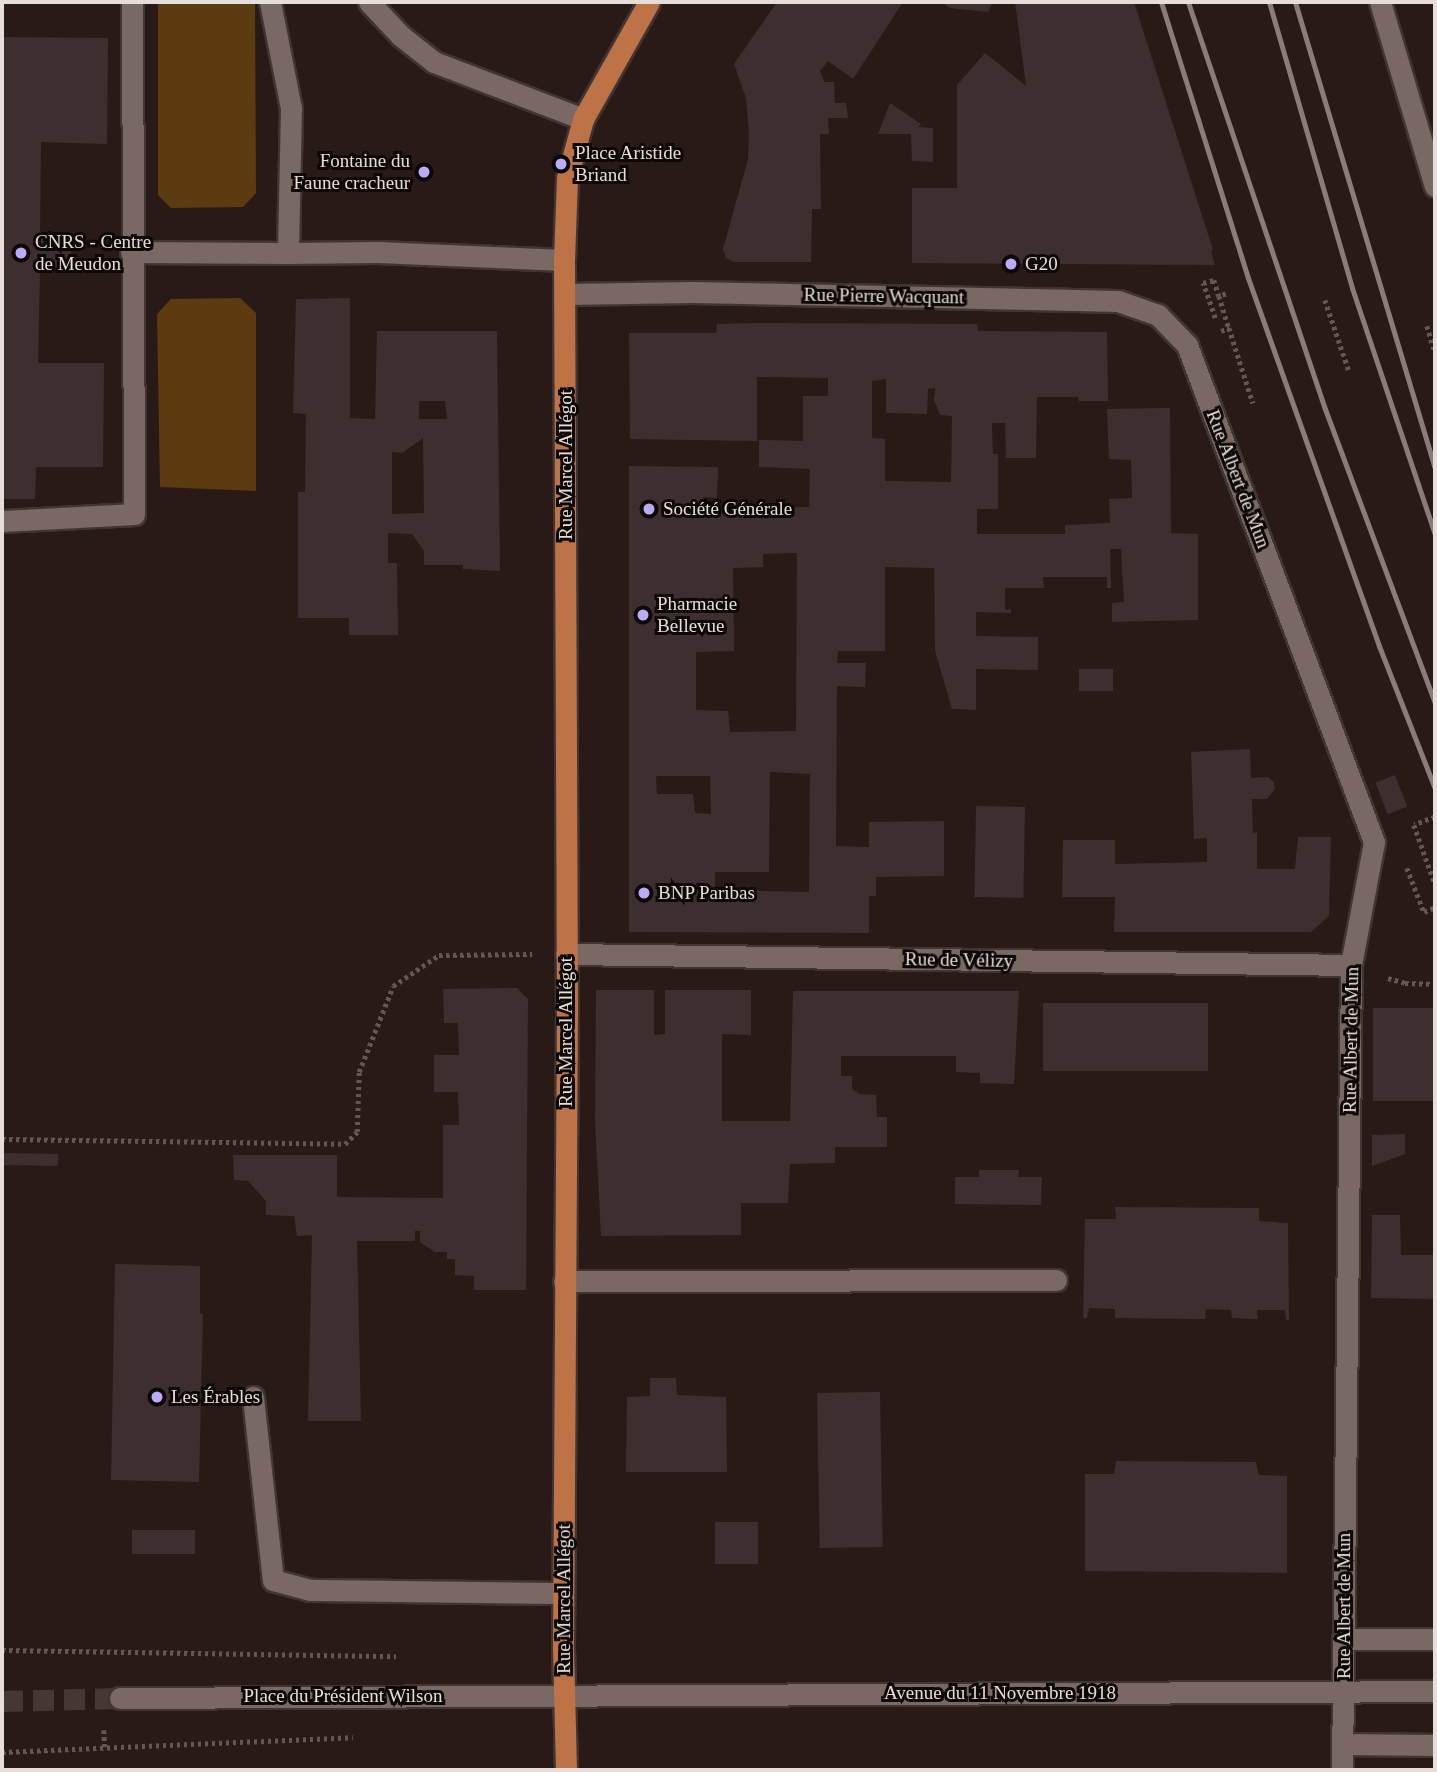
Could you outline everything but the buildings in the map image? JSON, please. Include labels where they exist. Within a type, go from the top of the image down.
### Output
[{"type":"main road","name":"Rue Marcel Allégot","points":[[566,1770],[563,1593],[566,954],[564,260],[568,178],[583,119],[649,2]]},
{"type":"street","points":[[2,521],[134,514],[132,2]]},
{"type":"street","points":[[270,2],[291,108],[288,253]]},
{"type":"street","points":[[369,2],[401,36],[434,62],[583,119]]},
{"type":"street","points":[[1380,2],[1435,186]]},
{"type":"street","points":[[131,252],[378,252],[564,260]]},
{"type":"street","name":"Rue Pierre Wacquant","points":[[565,294],[694,292],[1118,301],[1158,315],[1187,345]]},
{"type":"street","name":"Rue Albert de Mun","points":[[1187,345],[1374,842],[1351,965],[1342,1770]]},
{"type":"street","name":"Rue de Vélizy","points":[[566,954],[1351,965]]},
{"type":"street","points":[[564,1281],[1056,1280]]},
{"type":"street","points":[[253,1397],[273,1580],[310,1590],[563,1593]]},
{"type":"street","points":[[1343,1639],[1435,1639]]},
{"type":"street","name":"Avenue du 11 Novembre 1918","points":[[565,1695],[1435,1691]]},
{"type":"street","name":"Place du Président Wilson","points":[[120,1698],[565,1695]]},
{"type":"street","points":[[1343,1744],[1435,1745]]},
{"type":"path","points":[[1220,332],[1203,283],[1213,280],[1229,328]]},
{"type":"path","points":[[1219,296],[1226,294]]},
{"type":"path","points":[[1325,300],[1349,371]]},
{"type":"path","points":[[1427,326],[1435,353]]},
{"type":"path","points":[[1232,338],[1253,403]]},
{"type":"path","points":[[1435,817],[1414,825],[1435,884]]},
{"type":"path","points":[[1406,865],[1423,912],[1435,907]]},
{"type":"path","points":[[2,1139],[345,1144],[357,1132],[359,1072],[393,986],[439,955],[566,954]]},
{"type":"path","points":[[1351,965],[1405,984],[1435,984]]},
{"type":"path","points":[[2,1752],[365,1737]]},
{"type":"shaded area","points":[[158,2],[255,2],[256,193],[243,207],[171,208],[158,195]]},
{"type":"shaded area","points":[[240,298],[256,313],[256,491],[160,487],[157,314],[171,299]]},
{"type":"tunnel","points":[[2,1701],[120,1698]]},
{"type":"railway","points":[[1161,2],[1248,278],[1379,646],[1435,789]]},
{"type":"railway","points":[[1188,2],[1325,409],[1435,703]]},
{"type":"railway","points":[[1269,2],[1352,288],[1435,534]]},
{"type":"railway","points":[[1295,2],[1435,468]]},
{"type":"place","name":"Place Aristide Briand","points":[[561,164]]},
{"type":"place","name":"Fontaine du Faune cracheur","points":[[424,172]]},
{"type":"place","name":"CNRS - Centre de Meudon","points":[[21,253]]},
{"type":"place","name":"G20","points":[[1011,264]]},
{"type":"place","name":"Société Générale","points":[[649,509]]},
{"type":"place","name":"Pharmacie Bellevue","points":[[643,615]]},
{"type":"place","name":"BNP Paribas","points":[[644,893]]},
{"type":"place","name":"Les Érables","points":[[157,1397]]}]
